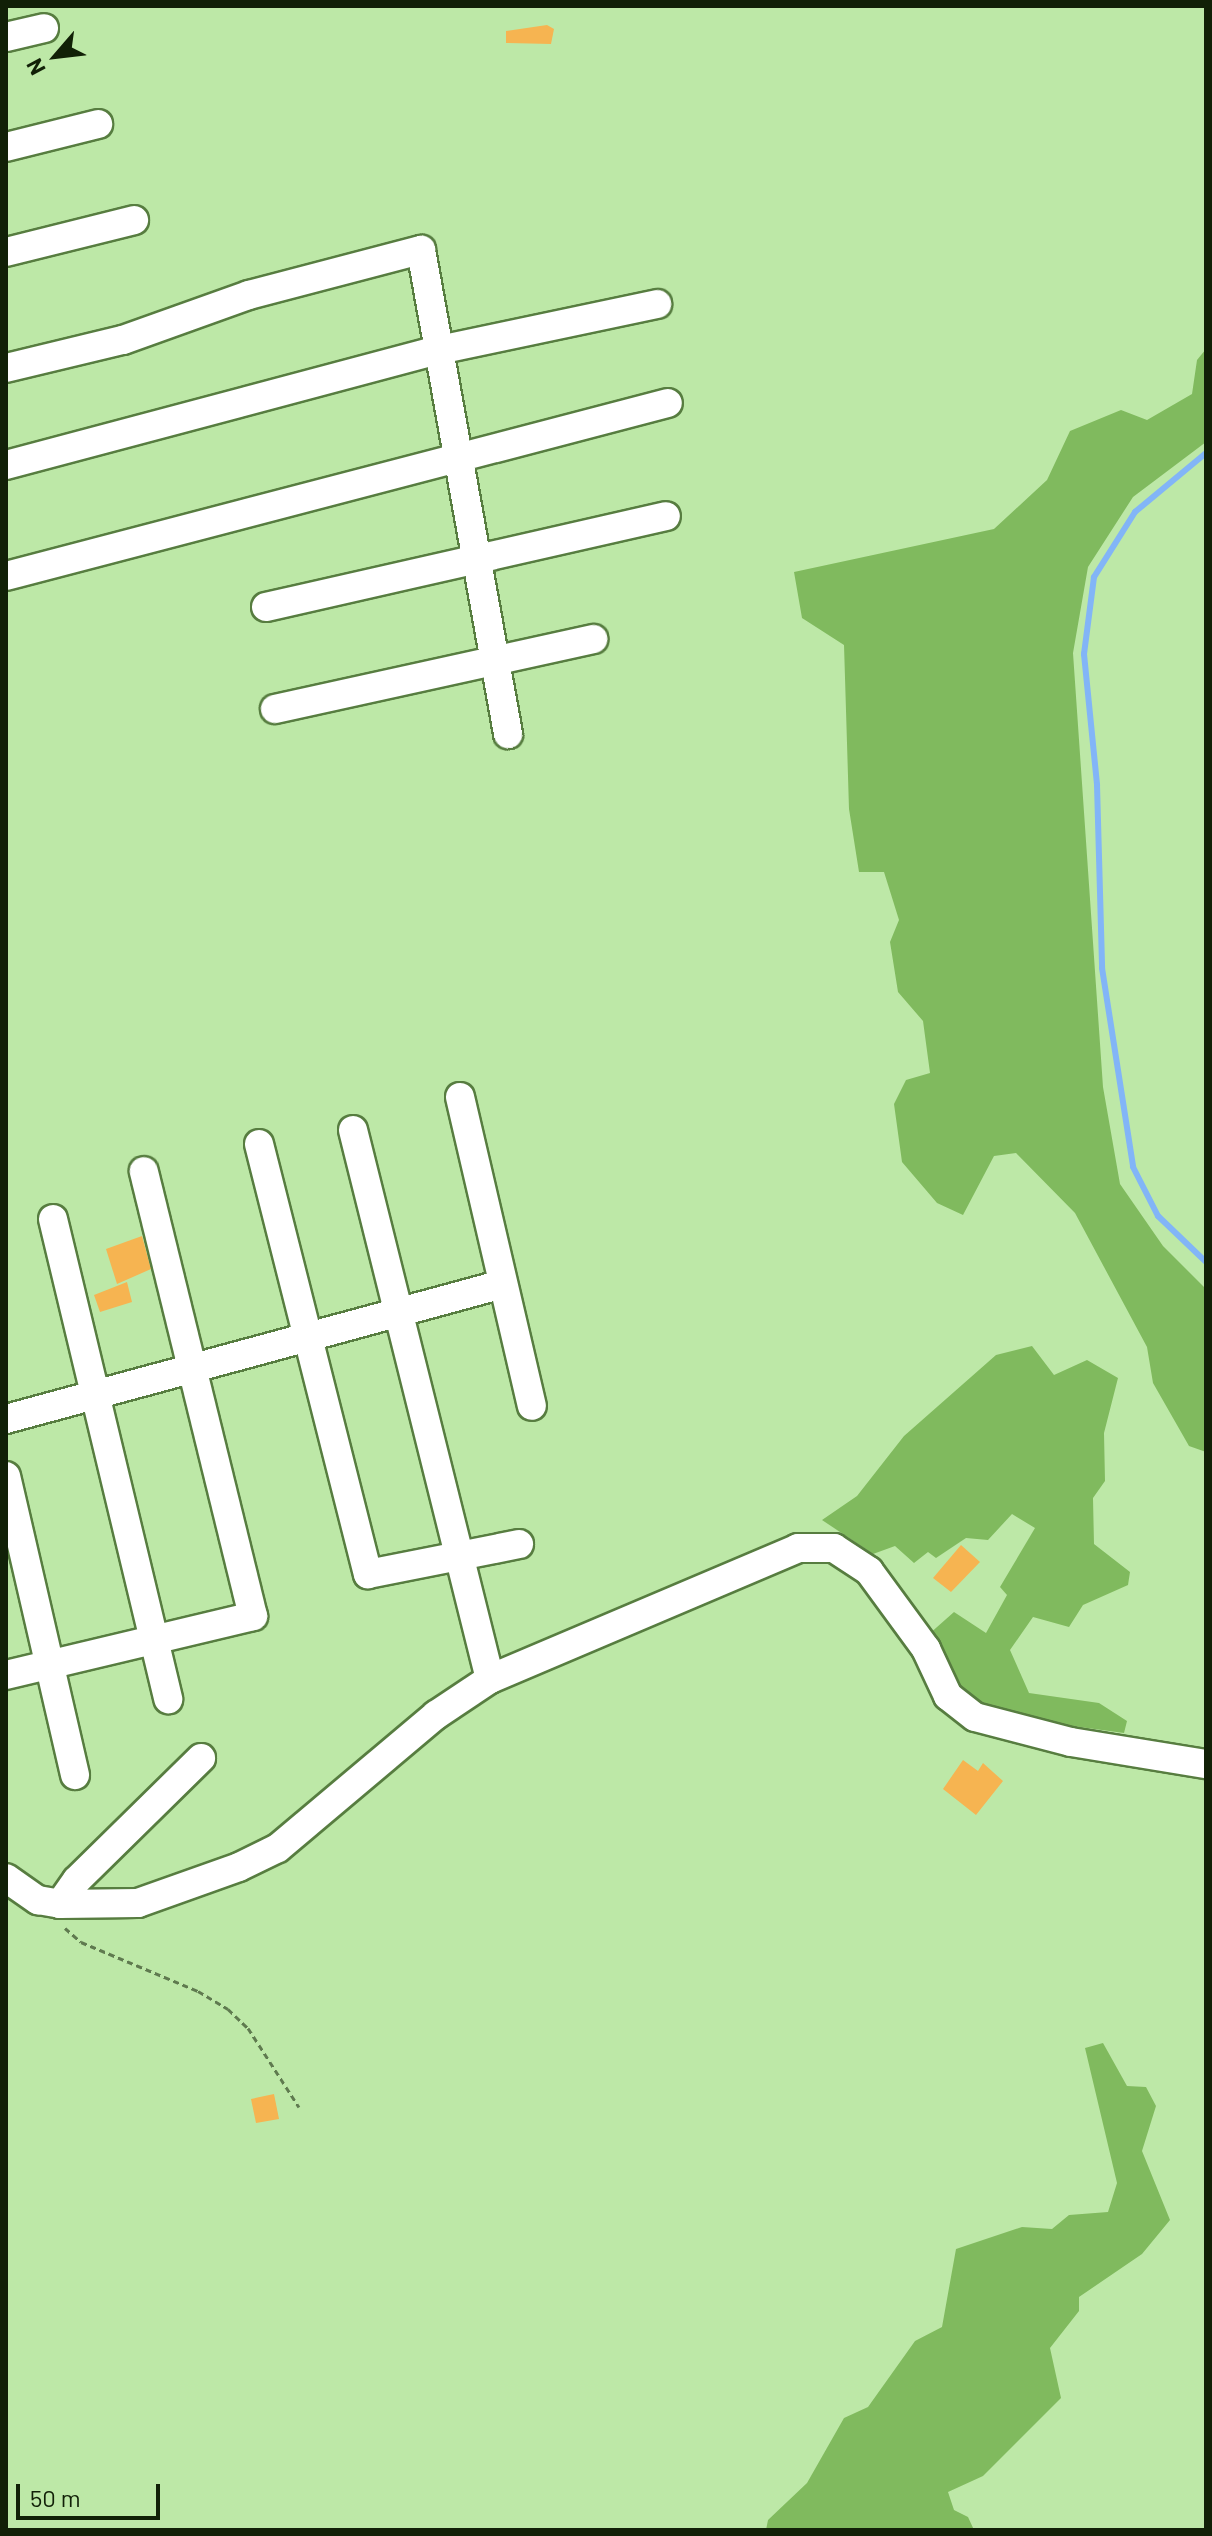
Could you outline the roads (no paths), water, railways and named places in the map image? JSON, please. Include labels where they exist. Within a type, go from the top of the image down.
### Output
[{"type":"street","points":[[6,37],[44,28]]},
{"type":"street","points":[[6,147],[98,124]]},
{"type":"street","points":[[6,252],[134,220]]},
{"type":"street","points":[[6,368],[123,340],[249,295],[421,250],[508,734]]},
{"type":"street","points":[[6,465],[439,350],[657,304]]},
{"type":"street","points":[[6,576],[668,403]]},
{"type":"street","points":[[266,607],[666,516]]},
{"type":"street","points":[[275,709],[593,639]]},
{"type":"street","points":[[460,1097],[532,1406]]},
{"type":"street","points":[[353,1130],[396,1313],[490,1679]]},
{"type":"street","points":[[259,1144],[368,1574],[519,1544]]},
{"type":"street","points":[[6,1675],[253,1616],[144,1171]]},
{"type":"street","points":[[53,1219],[168,1699]]},
{"type":"street","points":[[6,1419],[503,1284]]},
{"type":"street","points":[[6,1476],[75,1775]]},
{"type":"street","points":[[6,1878],[49,1902],[138,1903],[278,1848],[436,1715],[490,1679],[798,1548],[834,1548],[869,1571],[926,1649],[948,1696],[975,1717],[1071,1742],[1206,1764]]},
{"type":"street","points":[[49,1902],[77,1880],[201,1758]]},
{"type":"waterway","points":[[1206,453],[1135,512],[1094,577],[1084,654],[1097,785],[1102,968],[1133,1167],[1158,1216],[1206,1262]]}]
